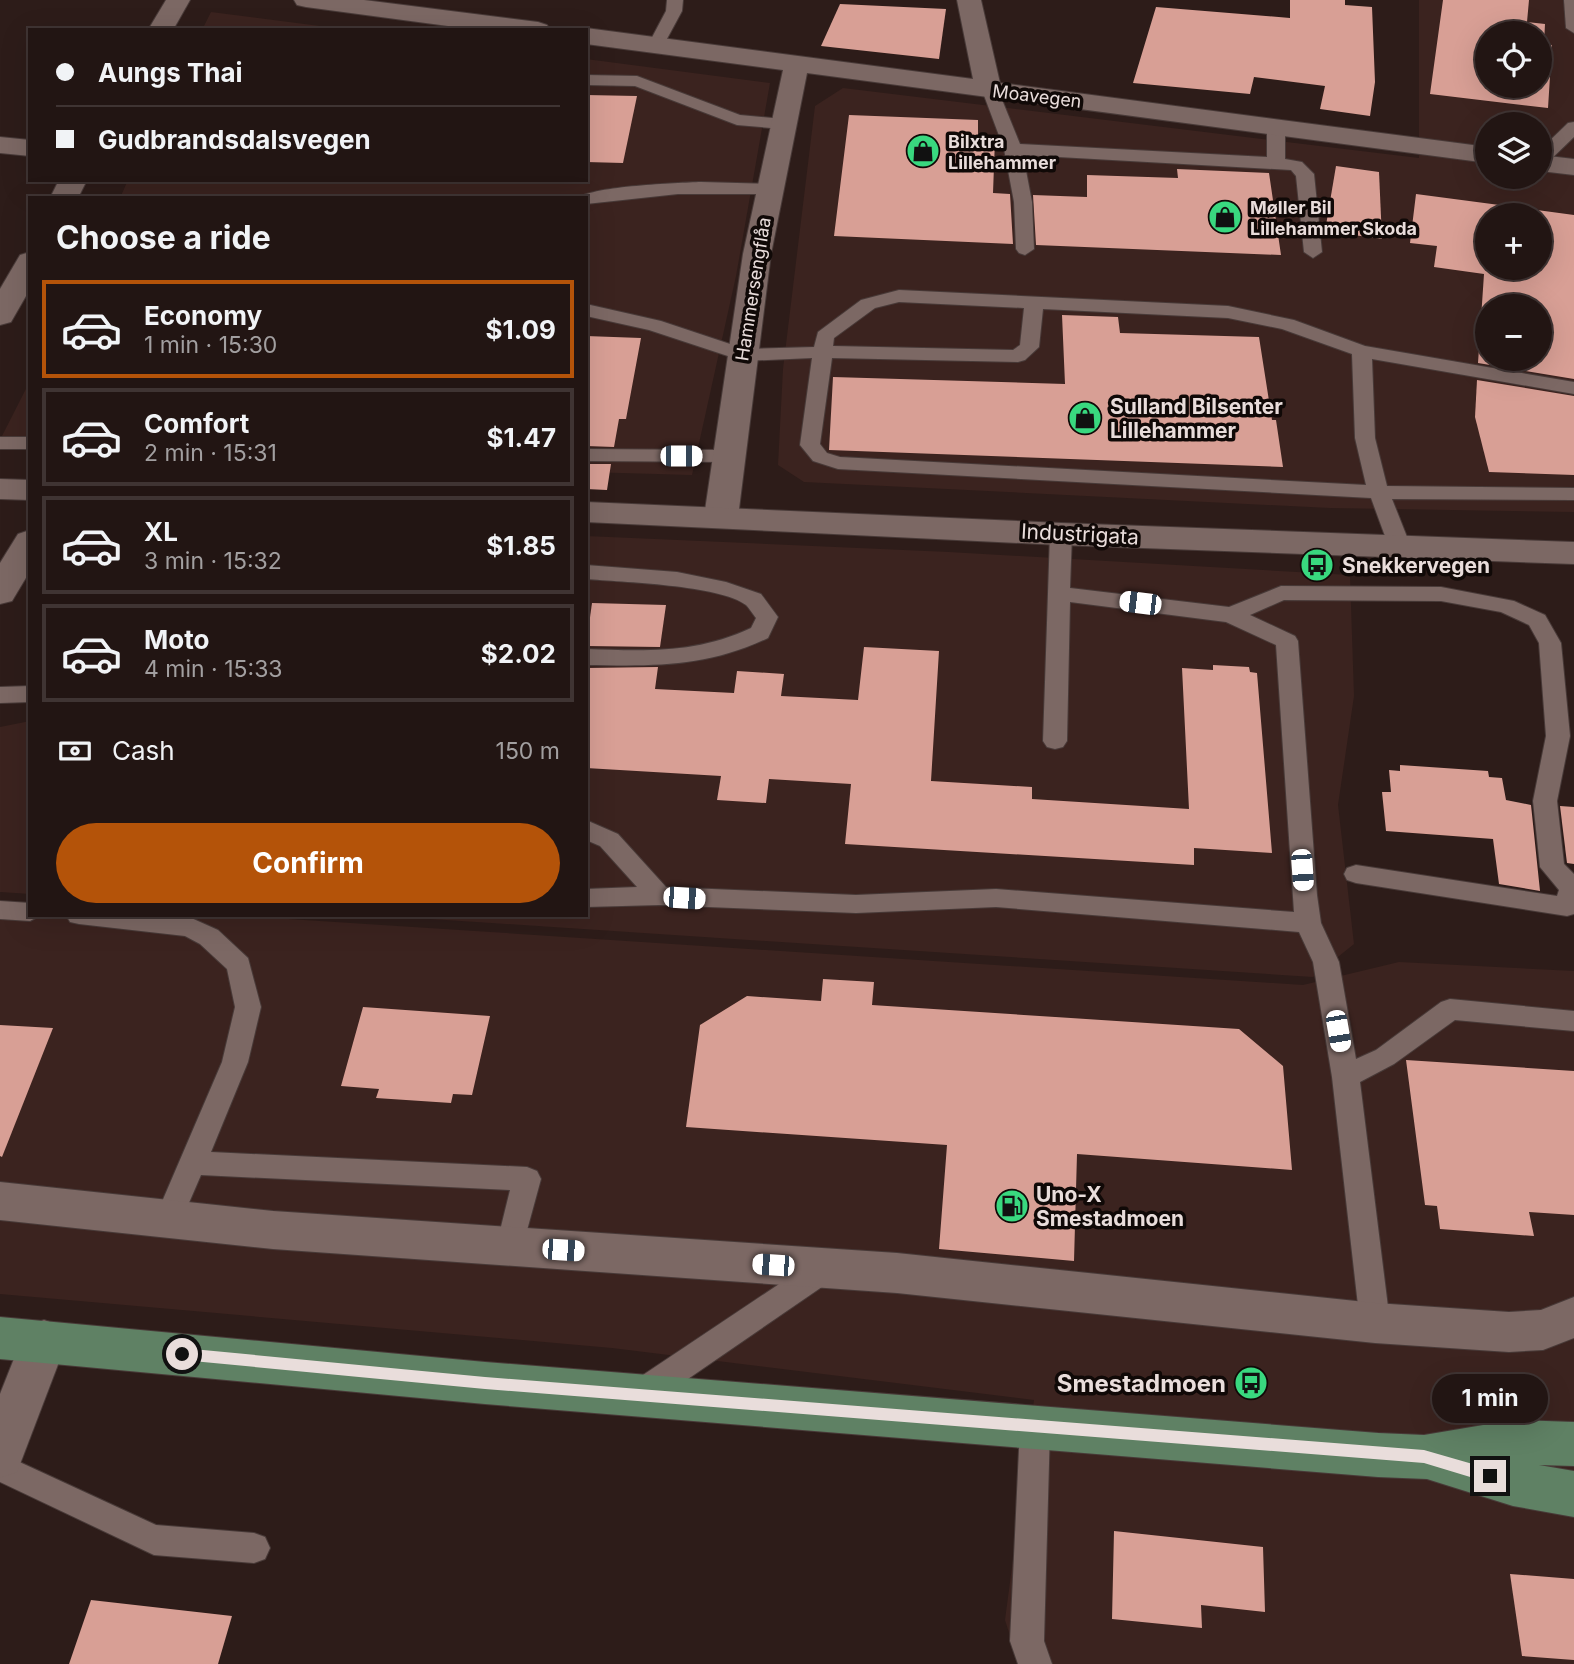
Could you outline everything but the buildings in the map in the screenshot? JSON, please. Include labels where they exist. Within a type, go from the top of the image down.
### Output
[{"type":"main road","points":[[22,1340],[639,1395],[1424,1457],[1513,1483],[1574,1494]]},
{"type":"main road","points":[[1424,1457],[1513,1442],[1574,1444]]},
{"type":"street","points":[[161,28],[178,0]]},
{"type":"street","points":[[306,0],[523,28]]},
{"type":"street","points":[[969,0],[983,72],[990,90]]},
{"type":"street","name":"Moavegen","points":[[588,36],[1475,153]]},
{"type":"street","name":"Hammersengflåa","points":[[721,517],[757,254],[792,79],[798,64]]},
{"type":"street","points":[[0,145],[28,148]]},
{"type":"street","points":[[1552,163],[1574,167]]},
{"type":"street","points":[[0,316],[22,288],[28,268]]},
{"type":"street","points":[[0,489],[28,490]]},
{"type":"street","name":"Industrigata","points":[[588,512],[1061,534],[1574,553]]},
{"type":"street","points":[[0,593],[28,544]]},
{"type":"street","points":[[0,1201],[273,1230],[826,1268],[1249,1308],[1376,1323],[1509,1332],[1543,1330],[1574,1317]]},
{"type":"street","points":[[0,1456],[22,1340]]},
{"type":"lane","points":[[656,46],[674,11],[675,0]]},
{"type":"lane","points":[[1572,0],[1574,27]]},
{"type":"lane","points":[[588,80],[637,81],[737,120],[783,124]]},
{"type":"lane","points":[[990,90],[1013,149],[1023,202],[1025,249]]},
{"type":"lane","points":[[1276,126],[1276,163]]},
{"type":"lane","points":[[1552,149],[1574,127]]},
{"type":"lane","points":[[1013,149],[1296,166],[1305,174],[1313,252]]},
{"type":"lane","points":[[588,199],[658,189],[734,186],[770,189]]},
{"type":"lane","points":[[1574,388],[1361,351],[1287,324],[1228,312],[899,296],[868,304],[825,336],[810,445],[820,457],[838,463],[1377,492],[1574,494]]},
{"type":"lane","points":[[588,310],[654,325],[743,355],[823,352],[1018,356],[1029,347],[1034,303]]},
{"type":"lane","points":[[1361,351],[1366,374],[1365,440],[1377,492],[1400,547]]},
{"type":"lane","points":[[0,443],[28,443]]},
{"type":"lane","points":[[588,455],[728,456]]},
{"type":"lane","points":[[1055,741],[1061,534]]},
{"type":"lane","points":[[588,572],[677,579],[718,587],[753,599],[766,617],[760,633],[728,648],[664,659],[588,657]]},
{"type":"lane","points":[[1231,615],[1280,593],[1441,594],[1507,606],[1537,620],[1550,643],[1558,736],[1545,802],[1552,867],[1573,889],[1567,907],[1356,874]]},
{"type":"lane","points":[[1060,594],[1231,615],[1287,641],[1308,923],[1326,962],[1346,1077],[1376,1323]]},
{"type":"lane","points":[[0,695],[28,694]]},
{"type":"lane","points":[[588,830],[609,840],[659,896]]},
{"type":"lane","points":[[588,898],[659,896],[856,904],[996,898],[1308,923]]},
{"type":"lane","points":[[0,910],[28,912]]},
{"type":"lane","points":[[97,917],[189,927],[209,937],[239,965],[248,1007],[238,1048],[169,1219]]},
{"type":"lane","points":[[1346,1077],[1385,1057],[1450,1009],[1574,1021]]},
{"type":"lane","points":[[192,1164],[527,1179],[510,1247]]},
{"type":"lane","points":[[639,1395],[826,1268]]},
{"type":"lane","points":[[1035,1428],[1027,1641],[1035,1664]]},
{"type":"lane","points":[[0,1467],[154,1540],[254,1548]]},
{"type":"shaded area","points":[[1419,0],[1574,0],[1574,512],[1330,508],[804,482],[778,465],[783,369],[815,106],[843,88],[1419,158]]},
{"type":"shaded area","points":[[211,12],[335,28],[203,28]]},
{"type":"shaded area","points":[[588,59],[770,83],[736,276],[692,475],[588,472],[588,196],[121,196],[127,182],[588,182]]},
{"type":"shaded area","points":[[28,385],[28,443],[2,436]]},
{"type":"shaded area","points":[[588,536],[949,552],[1350,575],[1354,696],[1338,805],[1354,944],[1313,977],[400,917],[588,917]]},
{"type":"shaded area","points":[[28,721],[28,894],[0,892],[0,727]]},
{"type":"shaded area","points":[[0,901],[28,902],[28,917],[259,917],[1303,985],[1399,962],[1574,971],[1574,1664],[1019,1664],[1005,1620],[1034,1400],[612,1348],[0,1294]]},
{"type":"place","name":"Bilxtra Lillehammer","points":[[923,151]]},
{"type":"place","name":"Møller Bil Lillehammer Skoda","points":[[1225,217]]},
{"type":"place","name":"Sulland Bilsenter Lillehammer","points":[[1085,418]]},
{"type":"place","name":"Snekkervegen","points":[[1317,565]]},
{"type":"place","name":"Uno-X Smestadmoen","points":[[1012,1206]]},
{"type":"place","name":"Smestadmoen","points":[[1251,1383]]},
{"type":"route","points":[[182,1354],[485,1383],[1424,1457],[1490,1476]]}]
